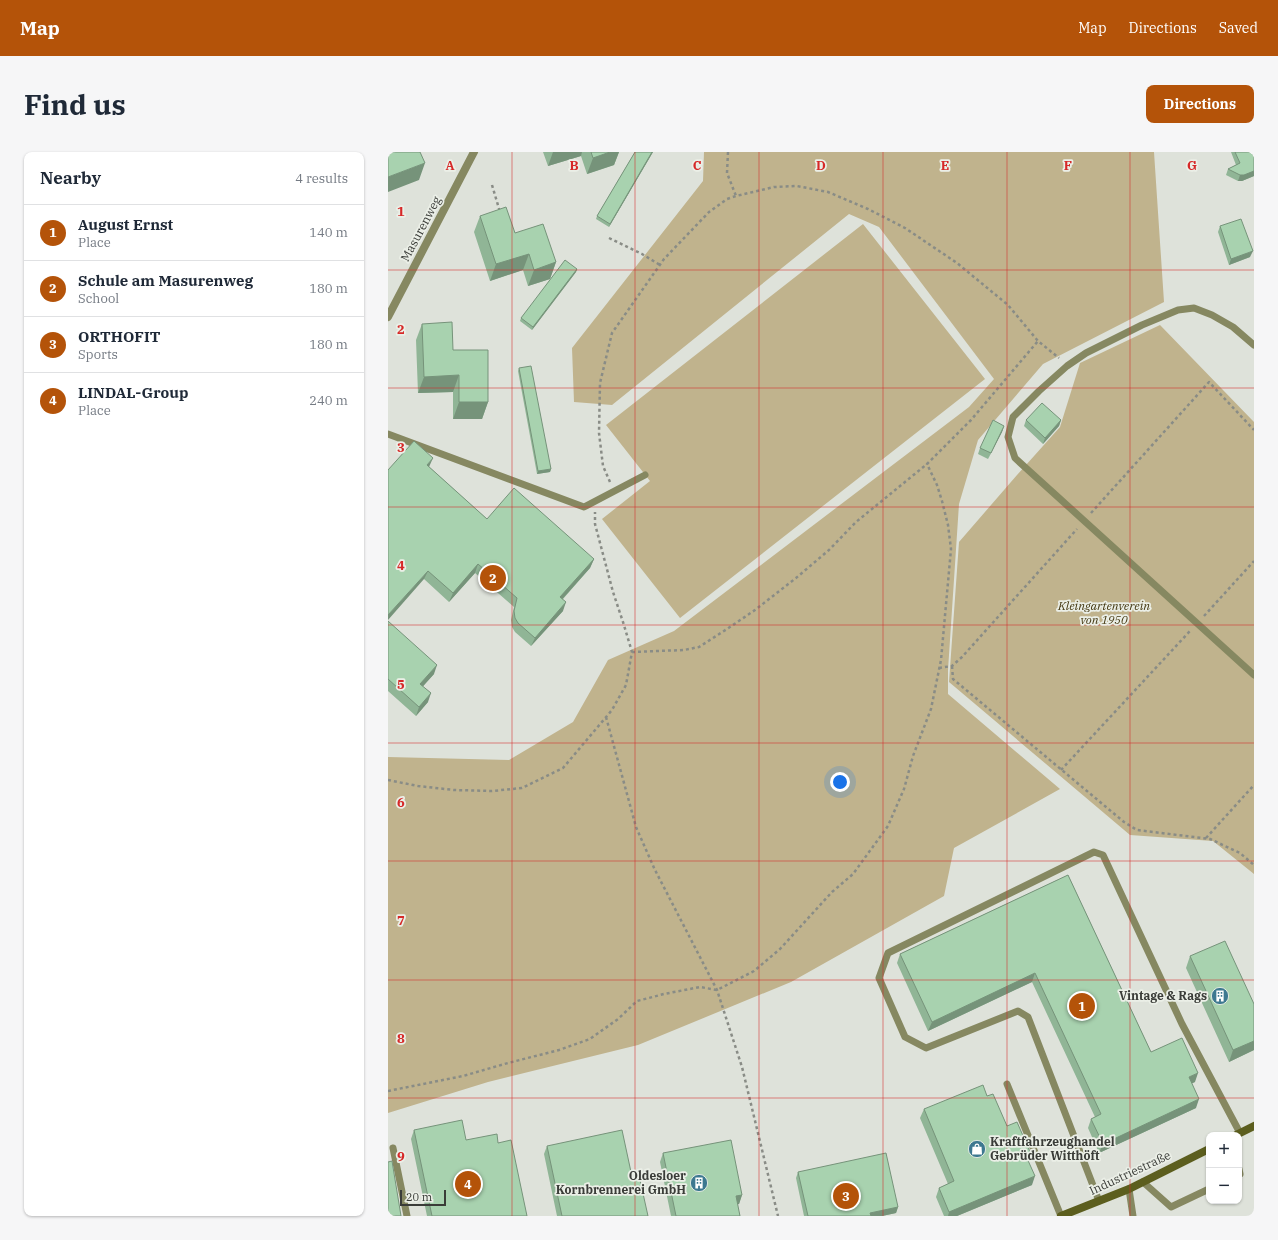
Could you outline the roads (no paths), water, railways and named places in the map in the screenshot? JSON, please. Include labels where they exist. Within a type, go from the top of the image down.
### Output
[{"type":"main road","points":[[1242,1132],[1254,1126]]},
{"type":"main road","name":"Industriestraße","points":[[1061,1216],[1143,1182],[1206,1150]]},
{"type":"street","name":"Masurenweg","points":[[388,317],[474,152]]},
{"type":"lane","points":[[1254,345],[1233,327],[1212,315],[1194,308],[1178,310],[1142,325],[1086,353],[1067,366],[1013,417],[1008,437],[1015,458],[1254,675]]},
{"type":"lane","points":[[388,434],[584,507],[645,475]]},
{"type":"lane","points":[[1099,1201],[1028,1017],[1018,1011],[926,1048],[905,1036],[879,978],[888,953],[1094,852],[1103,855],[1182,1024],[1237,1132]]},
{"type":"lane","points":[[1007,1084],[1061,1216]]},
{"type":"lane","points":[[393,1148],[407,1216]]},
{"type":"lane","points":[[1143,1182],[1171,1207],[1206,1190]]},
{"type":"lane","points":[[1129,1188],[1133,1216]]},
{"type":"place","name":"Schule am Masurenweg","points":[[493,578]]},
{"type":"place","name":"Vintage & Rags","points":[[1220,996]]},
{"type":"place","name":"August Ernst","points":[[1082,1006]]},
{"type":"place","name":"Kraftfahrzeughandel Gebrüder Witthöft","points":[[977,1149]]},
{"type":"place","name":"Oldesloer Kornbrennerei GmbH","points":[[699,1183]]},
{"type":"place","name":"LINDAL-Group","points":[[468,1184]]},
{"type":"place","name":"ORTHOFIT","points":[[846,1196]]},
{"type":"park label","name":"Kleingartenverein von 1950","points":[[1104,613]]}]
